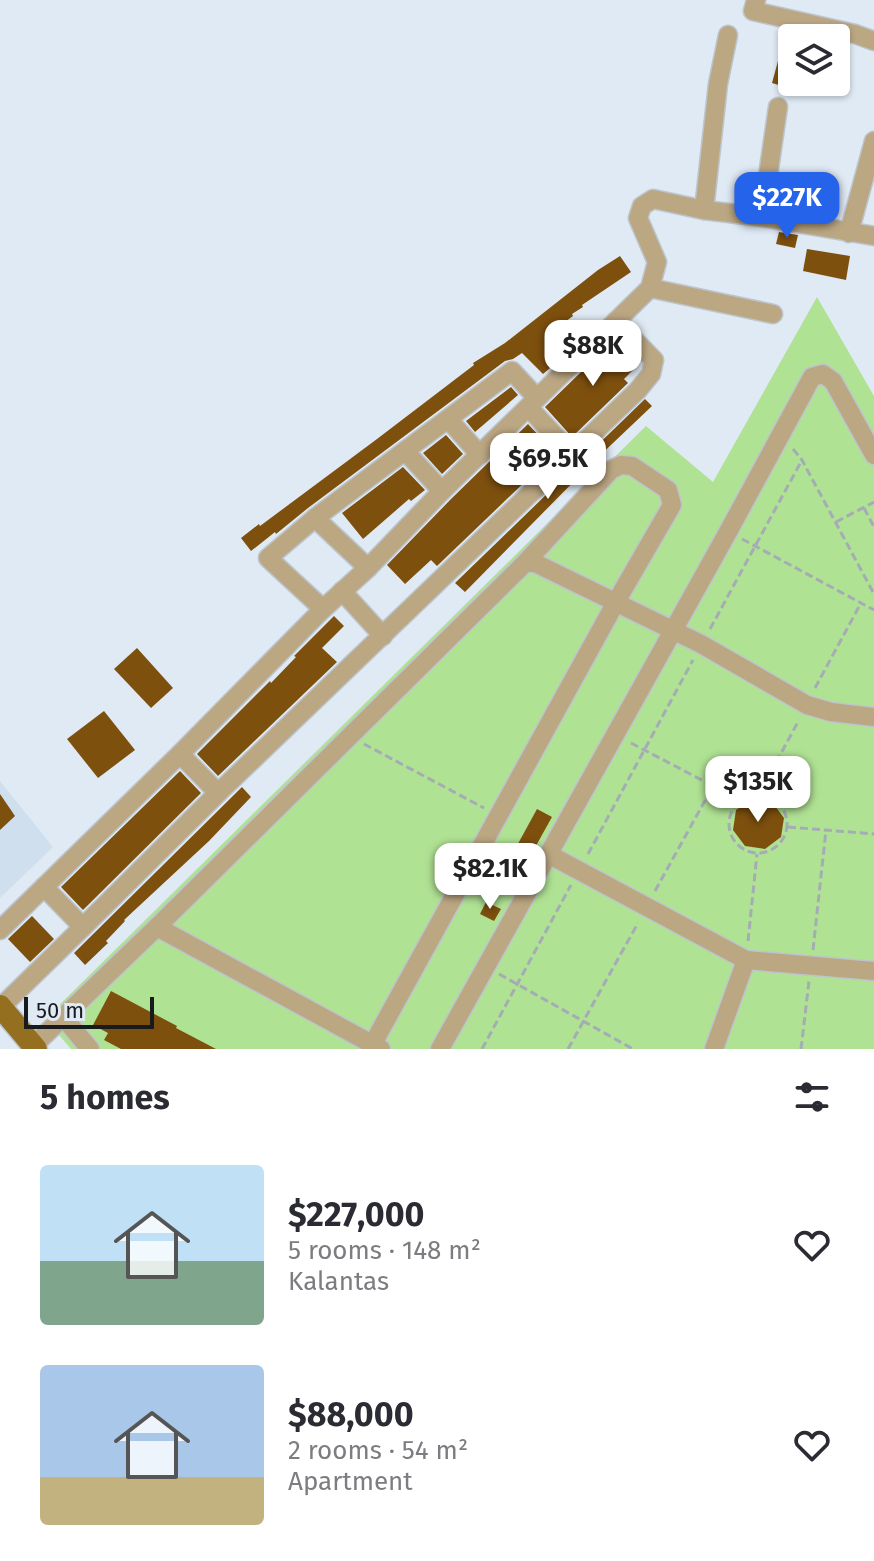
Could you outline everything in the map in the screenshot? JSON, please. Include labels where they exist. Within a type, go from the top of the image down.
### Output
[{"type":"main road","points":[[0,1007],[35,1047]]},
{"type":"street","points":[[756,0],[753,11],[874,41]]},
{"type":"street","points":[[704,210],[718,84],[728,35]]},
{"type":"street","points":[[762,217],[778,107]]},
{"type":"street","points":[[849,233],[874,141]]},
{"type":"street","points":[[0,930],[650,288],[657,262],[638,218],[642,206],[653,199],[704,210],[874,236]]},
{"type":"street","points":[[650,288],[773,314]]},
{"type":"street","points":[[0,1007],[638,390],[651,374],[654,360],[616,321]]},
{"type":"street","points":[[323,609],[268,558],[315,518],[512,371],[572,454]]},
{"type":"street","points":[[440,1049],[812,377],[823,374],[833,381],[874,455]]},
{"type":"street","points":[[448,419],[480,455]]},
{"type":"street","points":[[405,451],[442,491]]},
{"type":"street","points":[[35,1047],[525,563],[611,470],[621,465],[632,466],[668,490],[672,505],[498,815],[374,1047],[157,927]]},
{"type":"street","points":[[315,518],[368,568]]},
{"type":"street","points":[[525,563],[535,563],[672,629],[807,705],[831,712],[874,717]]},
{"type":"street","points":[[342,591],[383,636]]},
{"type":"street","points":[[180,754],[218,793]]},
{"type":"street","points":[[548,854],[746,960],[874,971]]},
{"type":"street","points":[[44,887],[83,927]]},
{"type":"street","points":[[714,1049],[746,960]]},
{"type":"street","points":[[64,1018],[90,1049]]},
{"type":"path","points":[[780,434],[802,460],[874,594]]},
{"type":"path","points":[[482,1049],[802,460]]},
{"type":"path","points":[[836,522],[874,502]]},
{"type":"path","points":[[864,508],[874,527]]},
{"type":"path","points":[[728,532],[874,610]]},
{"type":"path","points":[[614,734],[740,800]]},
{"type":"path","points":[[349,737],[498,815]]},
{"type":"path","points":[[759,794],[774,799],[785,811],[788,827],[783,841],[771,851],[757,854],[740,847],[730,833],[730,815],[740,800],[759,794]]},
{"type":"path","points":[[788,827],[874,834]]},
{"type":"path","points":[[801,1049],[826,830]]},
{"type":"path","points":[[746,960],[757,854]]},
{"type":"path","points":[[486,966],[633,1049]]},
{"type":"shaded area","points":[[0,781],[53,847],[0,898]]},
{"type":"green space","points":[[817,297],[874,396],[874,1049],[71,1049],[45,1019],[646,426],[713,482]]},
{"type":"building","points":[[778,61],[778,85],[772,83]]},
{"type":"building","points":[[812,177],[836,182],[831,203],[807,197]]},
{"type":"building","points":[[779,232],[798,235],[795,248],[776,244]]},
{"type":"building","points":[[807,249],[850,256],[846,280],[803,271]]},
{"type":"building","points":[[620,256],[631,272],[582,305],[573,316],[546,336],[565,355],[543,374],[522,353],[505,361],[251,551],[241,538]]},
{"type":"building","points":[[616,338],[640,363],[624,379],[628,383],[572,437],[545,407]]},
{"type":"building","points":[[511,387],[518,395],[475,432],[466,421]]},
{"type":"building","points":[[645,399],[652,406],[465,592],[455,583]]},
{"type":"building","points":[[528,424],[555,453],[437,566],[431,560],[405,584],[387,565]]},
{"type":"building","points":[[446,435],[463,454],[442,474],[423,453]]},
{"type":"building","points":[[403,467],[425,490],[411,501],[409,499],[363,539],[342,513]]},
{"type":"building","points":[[334,616],[344,626],[322,648],[337,662],[218,776],[197,754],[271,683]]},
{"type":"building","points":[[137,648],[173,688],[151,708],[114,669]]},
{"type":"building","points":[[104,711],[135,750],[98,778],[67,739]]},
{"type":"building","points":[[180,771],[201,793],[83,910],[61,887]]},
{"type":"building","points":[[242,787],[251,797],[124,920],[106,941],[108,943],[85,965],[74,953]]},
{"type":"building","points":[[0,794],[15,816],[0,830]]},
{"type":"building","points":[[752,799],[772,802],[784,818],[781,837],[765,849],[745,846],[733,830],[736,810]]},
{"type":"building","points":[[537,809],[552,817],[523,869],[508,862]]},
{"type":"building","points":[[486,902],[501,909],[494,921],[480,914]]},
{"type":"building","points":[[32,916],[54,939],[30,962],[8,939]]},
{"type":"building","points":[[111,991],[216,1049],[121,1049],[104,1040],[108,1033],[93,1025]]}]
